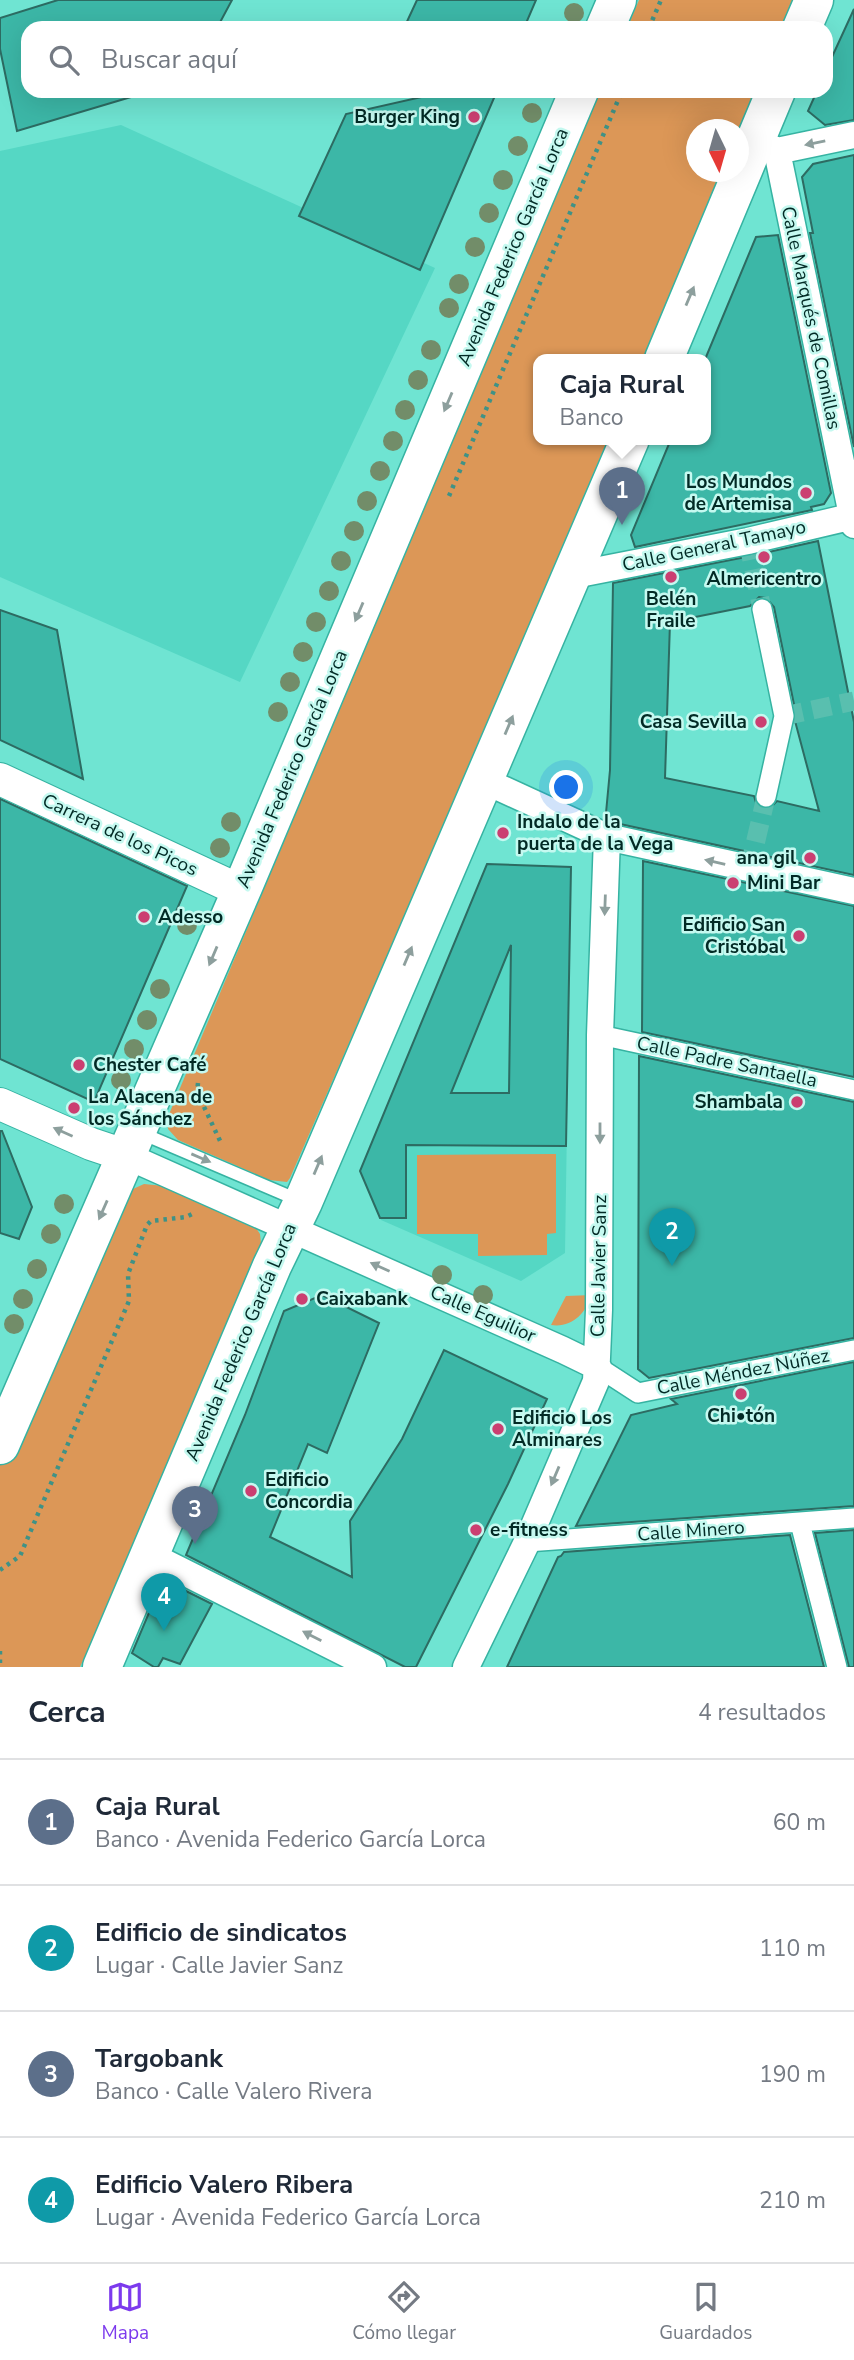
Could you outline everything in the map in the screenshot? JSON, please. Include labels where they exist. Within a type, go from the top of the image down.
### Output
[{"type":"main road","points":[[609,21],[617,0]]},
{"type":"main road","points":[[805,21],[814,0]]},
{"type":"main road","name":"Avenida Federico García Lorca","points":[[0,1445],[241,891],[576,98]]},
{"type":"main road","points":[[666,354],[766,145],[775,98]]},
{"type":"main road","name":"Avenida Federico García Lorca","points":[[102,1667],[628,445]]},
{"type":"street","points":[[766,145],[854,135]]},
{"type":"street","name":"Calle Marqués de Comillas","points":[[766,145],[854,519]]},
{"type":"street","name":"Calle General Tamayo","points":[[574,575],[854,519]]},
{"type":"street","points":[[762,609],[784,716],[766,797]]},
{"type":"street","name":"Carrera de los Picos","points":[[0,779],[241,891]]},
{"type":"street","points":[[485,781],[607,837],[854,891]]},
{"type":"street","name":"Calle Javier Sanz","points":[[466,1667],[527,1542],[596,1381],[599,1310],[600,1035],[607,837]]},
{"type":"street","name":"Calle Padre Santaella","points":[[600,1035],[854,1090]]},
{"type":"street","points":[[0,1104],[91,1144],[132,1144]]},
{"type":"street","name":"Calle Eguilior","points":[[132,1144],[297,1215],[597,1367]]},
{"type":"street","points":[[563,1350],[599,1310]]},
{"type":"street","name":"Calle Méndez Núñez","points":[[597,1367],[639,1393],[854,1350]]},
{"type":"street","name":"Calle Minero","points":[[527,1542],[854,1518]]},
{"type":"street","points":[[800,1523],[837,1667]]},
{"type":"street","points":[[150,1555],[373,1667]]},
{"type":"path","points":[[652,21],[661,0]]},
{"type":"path","points":[[444,506],[619,98]]},
{"type":"path","points":[[204,1107],[222,1143]]},
{"type":"path","points":[[0,1570],[20,1556],[124,1314],[130,1297],[128,1274],[147,1225],[150,1221],[174,1219]]},
{"type":"path","points":[[0,1651],[0,1664]]},
{"type":"shaded area","points":[[639,0],[797,0],[787,21],[630,21]]},
{"type":"shaded area","points":[[597,98],[754,98],[745,119],[686,119],[686,182],[719,182],[645,354],[533,354],[533,445],[605,445],[454,803],[290,1178],[287,1182],[269,1180],[178,1140],[168,1129],[167,1119]]},
{"type":"shaded area","points":[[121,125],[435,268],[240,682],[0,577],[0,151]]},
{"type":"shaded area","points":[[487,864],[571,867],[565,1253],[521,1281],[381,1220],[360,1171]]},
{"type":"shaded area","points":[[556,1154],[556,1233],[547,1234],[547,1255],[478,1256],[478,1234],[417,1234],[417,1155]]},
{"type":"shaded area","points":[[144,1184],[164,1186],[254,1225],[260,1234],[261,1243],[110,1603],[80,1667],[0,1667],[0,1422],[62,1352],[84,1295],[127,1200],[133,1189]]},
{"type":"shaded area","points":[[592,1295],[577,1318],[565,1324],[551,1325],[566,1296]]},
{"type":"building","points":[[58,0],[232,0],[221,21],[21,21],[21,98],[128,98],[17,131],[0,49],[0,18]]},
{"type":"building","points":[[417,0],[536,0],[527,21],[407,21]]},
{"type":"building","points":[[854,9],[854,120],[825,125],[808,111],[814,98],[833,98],[833,55]]},
{"type":"building","points":[[417,98],[494,98],[420,270],[299,216],[346,114]]},
{"type":"building","points":[[854,155],[854,447],[810,233],[813,233],[802,177],[813,164]]},
{"type":"building","points":[[778,235],[831,493],[824,504],[811,507],[812,510],[635,547],[631,535],[668,445],[711,445],[711,354],[707,354],[756,237]]},
{"type":"building","points":[[818,541],[854,722],[854,875],[611,822],[606,813],[610,770],[613,583]],"holes":[[[759,597],[766,598],[774,607],[796,714],[795,721],[819,811],[777,801],[770,808],[764,809],[757,806],[754,796],[665,778],[670,622],[750,606]]]},
{"type":"building","points":[[0,610],[57,630],[83,779],[0,740]]},
{"type":"building","points":[[0,799],[187,886],[94,1102],[0,1059]]},
{"type":"building","points":[[643,861],[854,906],[854,1077],[642,1032]]},
{"type":"building","points":[[487,864],[571,867],[566,1146],[406,1145],[406,1218],[380,1218],[360,1171]],"holes":[[[511,945],[509,1093],[451,1093]]]},
{"type":"building","points":[[639,1056],[854,1102],[854,1338],[649,1378],[638,1369]]},
{"type":"building","points":[[0,1131],[32,1207],[19,1239],[0,1233]]},
{"type":"building","points":[[322,1295],[379,1323],[327,1453],[308,1444],[270,1537],[352,1577],[350,1521],[402,1439],[444,1350],[547,1399],[508,1484],[416,1667],[405,1667],[186,1555],[245,1415],[284,1311]]},
{"type":"building","points":[[854,1362],[854,1506],[576,1526],[631,1415],[677,1404],[671,1399]]},
{"type":"building","points":[[854,1530],[854,1667],[849,1667],[815,1533]]},
{"type":"building","points":[[790,1535],[824,1667],[507,1667],[558,1557],[564,1552]]},
{"type":"building","points":[[170,1583],[212,1604],[180,1664],[163,1658],[158,1667],[154,1667],[132,1653],[159,1589]]},
{"type":"tunnel","points":[[748,541],[762,609]]},
{"type":"tunnel","points":[[784,716],[854,701]]},
{"type":"tunnel","points":[[749,870],[766,797]]},
{"type":"place","name":"Burger King","points":[[474,117]]},
{"type":"place","name":"Los Mundos de Artemisa","points":[[806,493]]},
{"type":"place","name":"Caja Rural","points":[[622,525]]},
{"type":"place","name":"Almericentro","points":[[764,557]]},
{"type":"place","name":"Belén Fraile","points":[[671,577]]},
{"type":"place","name":"Casa Sevilla","points":[[761,722]]},
{"type":"place","name":"Indalo de la puerta de la Vega","points":[[503,833]]},
{"type":"place","name":"ana gil","points":[[810,858]]},
{"type":"place","name":"Mini Bar","points":[[733,883]]},
{"type":"place","name":"Adesso","points":[[144,917]]},
{"type":"place","name":"Edificio San Cristóbal","points":[[799,936]]},
{"type":"place","name":"Chester Café","points":[[79,1065]]},
{"type":"place","name":"Shambala","points":[[797,1102]]},
{"type":"place","name":"La Alacena de los Sánchez","points":[[74,1108]]},
{"type":"place","name":"Edificio de sindicatos","points":[[672,1266]]},
{"type":"place","name":"Caixabank","points":[[302,1299]]},
{"type":"place","name":"Chi•tón","points":[[741,1394]]},
{"type":"place","name":"Edificio Los Alminares","points":[[498,1429]]},
{"type":"place","name":"Edificio Concordia","points":[[251,1491]]},
{"type":"place","name":"e-fitness","points":[[476,1530]]},
{"type":"place","name":"Targobank","points":[[195,1544]]},
{"type":"place","name":"Edificio Valero Ribera","points":[[164,1631]]}]
